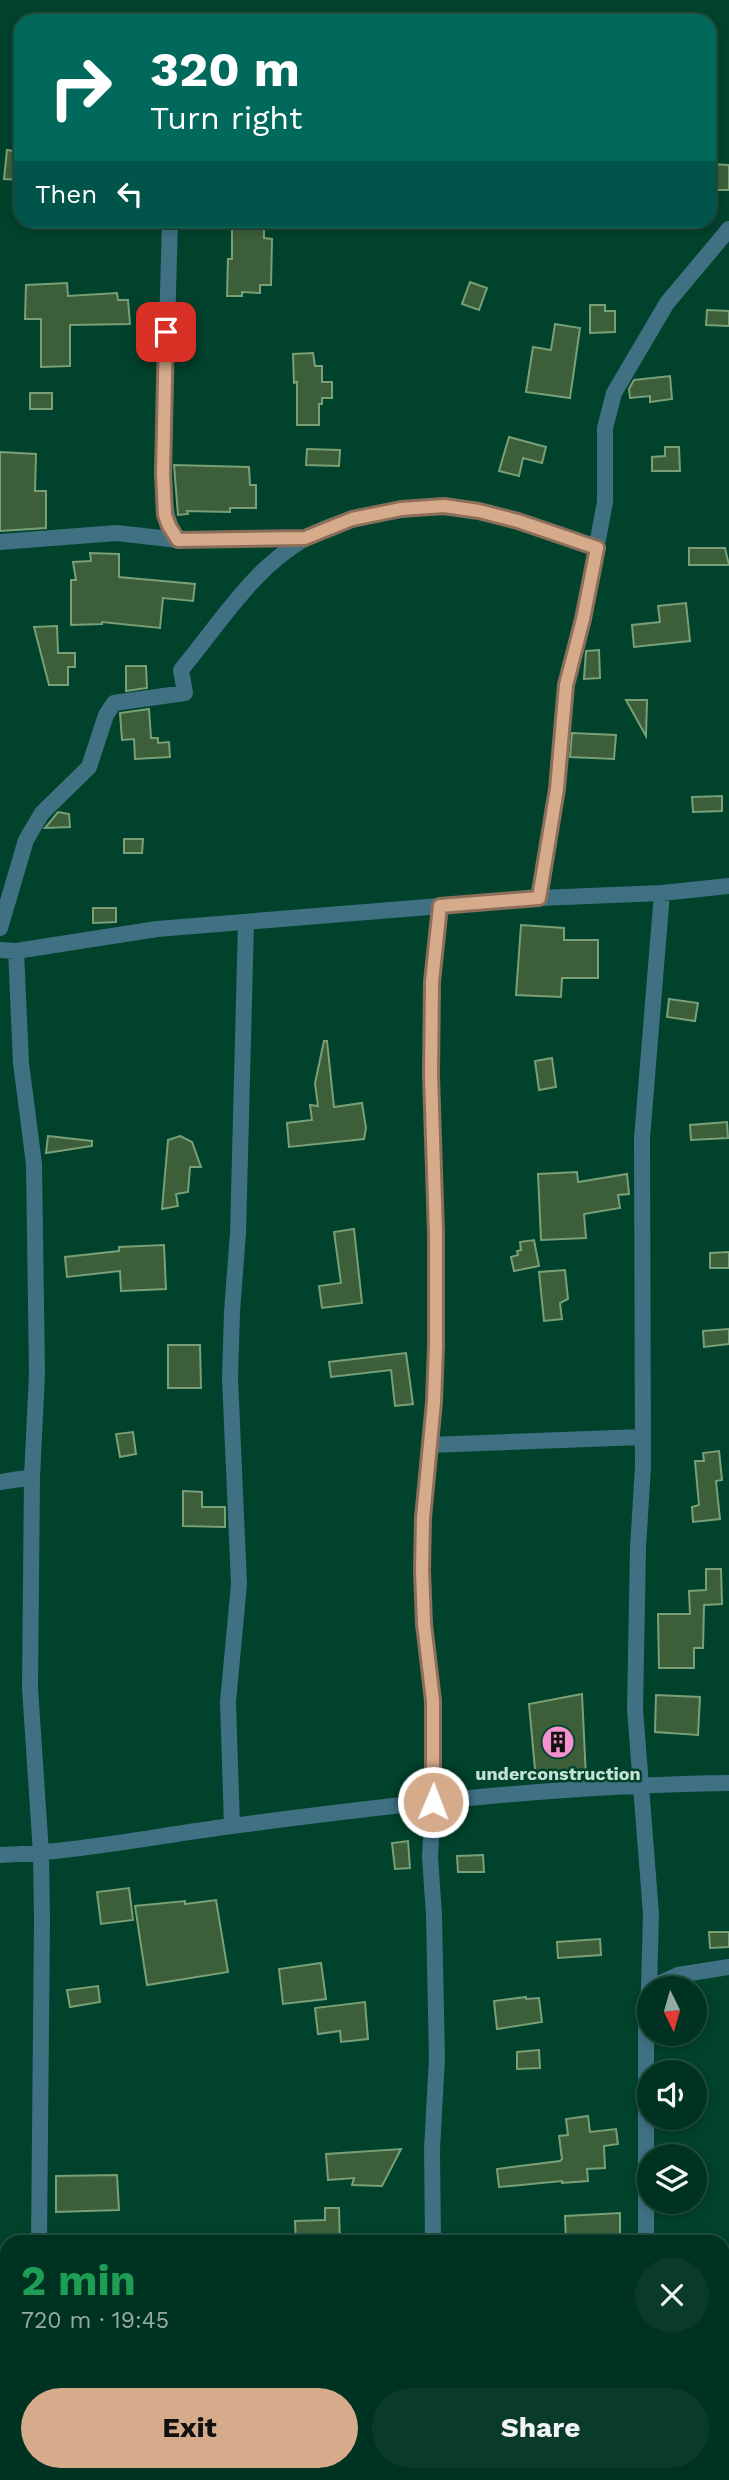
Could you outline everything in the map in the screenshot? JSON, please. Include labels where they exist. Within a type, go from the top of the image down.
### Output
[{"type":"street","points":[[170,228],[163,474],[165,515],[178,540]]},
{"type":"street","points":[[539,898],[557,789],[566,685],[583,619],[605,502],[606,428],[614,393],[667,303],[726,237]]},
{"type":"street","points":[[0,928],[26,840],[42,813],[89,767],[106,715],[114,703],[185,693],[181,670],[255,578],[305,538],[352,519],[401,509],[444,506],[518,521],[597,548]]},
{"type":"street","points":[[0,542],[117,533],[178,540],[305,538]]},
{"type":"street","points":[[39,2235],[41,1853],[30,1688],[32,1478],[37,1374],[34,1164],[8,951],[157,929],[539,898],[662,893],[729,886]]},
{"type":"street","points":[[649,1976],[651,1914],[635,1684],[643,1437],[642,1138],[662,893]]},
{"type":"street","points":[[433,2235],[432,2149],[437,2058],[430,1857],[433,1701],[424,1624],[422,1570],[423,1518],[436,1345],[431,1075],[432,982],[440,906]]},
{"type":"street","points":[[232,1826],[228,1702],[239,1584],[230,1378],[239,1233],[246,923]]},
{"type":"street","points":[[430,1445],[643,1437]]},
{"type":"street","points":[[0,1482],[32,1478]]},
{"type":"street","points":[[0,1854],[41,1853],[232,1826],[433,1802],[640,1784],[729,1783]]},
{"type":"street","points":[[676,1976],[729,1968]]},
{"type":"street","points":[[646,2046],[646,2235]]},
{"type":"building","points":[[7,150],[14,151],[14,180],[4,179]]},
{"type":"building","points":[[716,164],[729,165],[729,190],[716,190]]},
{"type":"building","points":[[232,228],[264,228],[264,238],[272,239],[271,285],[260,285],[260,293],[242,292],[242,296],[227,296],[228,259],[232,259]]},
{"type":"building","points":[[470,282],[487,288],[479,310],[462,304]]},
{"type":"building","points":[[67,283],[68,296],[117,293],[118,300],[128,300],[130,324],[70,325],[70,366],[41,367],[41,319],[25,319],[26,285]]},
{"type":"building","points":[[590,305],[605,305],[605,311],[615,311],[615,332],[590,333]]},
{"type":"building","points":[[707,310],[729,311],[729,326],[706,325]]},
{"type":"building","points":[[555,324],[580,328],[570,398],[526,392],[533,347],[551,350]]},
{"type":"building","points":[[313,353],[315,366],[322,366],[322,382],[332,382],[332,398],[322,398],[322,404],[319,404],[319,425],[297,425],[297,382],[294,383],[293,354]]},
{"type":"building","points":[[670,376],[672,399],[650,402],[650,396],[630,398],[629,389],[634,380]]},
{"type":"building","points":[[30,393],[52,393],[52,409],[30,409]]},
{"type":"building","points":[[509,437],[546,447],[542,463],[523,458],[519,476],[499,471]]},
{"type":"building","points":[[665,447],[679,447],[680,471],[652,471],[652,457],[665,456]]},
{"type":"building","points":[[307,449],[340,450],[339,466],[306,465]]},
{"type":"building","points":[[0,452],[36,454],[35,491],[46,491],[46,528],[0,531]]},
{"type":"building","points":[[174,465],[249,467],[250,485],[256,485],[256,508],[230,508],[230,512],[187,511],[188,514],[178,515]]},
{"type":"building","points":[[689,548],[725,548],[729,565],[689,565]]},
{"type":"building","points":[[90,553],[119,554],[119,577],[195,584],[193,601],[163,598],[160,628],[102,622],[71,625],[71,580],[76,580],[73,562],[91,561]]},
{"type":"building","points":[[686,603],[690,641],[634,647],[632,625],[660,622],[658,606]]},
{"type":"building","points":[[57,626],[58,653],[75,653],[75,667],[68,667],[68,685],[49,685],[34,627]]},
{"type":"building","points":[[599,650],[600,678],[584,679],[586,651]]},
{"type":"building","points":[[126,666],[146,666],[147,688],[126,691]]},
{"type":"building","points":[[626,700],[647,700],[646,736]]},
{"type":"building","points":[[149,709],[151,738],[158,738],[158,743],[169,742],[170,757],[135,759],[134,739],[122,740],[120,713]]},
{"type":"building","points":[[572,733],[616,735],[614,759],[570,757]]},
{"type":"building","points":[[722,796],[722,811],[693,812],[692,797]]},
{"type":"building","points":[[58,812],[69,814],[70,827],[45,828]]},
{"type":"building","points":[[124,839],[143,839],[142,853],[124,853]]},
{"type":"building","points":[[93,908],[116,908],[116,922],[93,923]]},
{"type":"building","points":[[521,925],[564,928],[564,940],[598,940],[598,978],[562,978],[561,997],[516,995]]},
{"type":"building","points":[[669,999],[698,1003],[695,1021],[667,1017]]},
{"type":"building","points":[[324,1041],[327,1041],[334,1107],[362,1103],[366,1128],[364,1139],[289,1147],[287,1123],[312,1120],[310,1105],[318,1106],[315,1083]]},
{"type":"building","points":[[552,1058],[556,1087],[539,1090],[535,1061]]},
{"type":"building","points":[[727,1122],[728,1138],[691,1140],[690,1125]]},
{"type":"building","points":[[48,1136],[92,1141],[92,1146],[46,1153]]},
{"type":"building","points":[[180,1136],[192,1142],[201,1167],[190,1167],[188,1192],[176,1194],[178,1206],[162,1209],[168,1140]]},
{"type":"building","points":[[577,1172],[578,1182],[627,1174],[629,1194],[618,1195],[620,1208],[584,1214],[586,1238],[541,1240],[538,1174]]},
{"type":"building","points":[[354,1229],[362,1303],[322,1308],[319,1286],[341,1283],[334,1232]]},
{"type":"building","points":[[534,1240],[539,1266],[514,1271],[511,1257],[518,1255],[517,1251],[521,1250],[520,1242]]},
{"type":"building","points":[[164,1245],[166,1289],[121,1291],[120,1271],[67,1277],[65,1257],[119,1251],[119,1247]]},
{"type":"building","points":[[729,1252],[729,1268],[710,1268],[710,1253]]},
{"type":"building","points":[[565,1270],[568,1299],[560,1303],[562,1319],[544,1321],[539,1272]]},
{"type":"building","points":[[729,1329],[729,1344],[704,1347],[703,1331]]},
{"type":"building","points":[[168,1345],[200,1345],[201,1388],[168,1388]]},
{"type":"building","points":[[406,1353],[413,1404],[395,1406],[391,1370],[331,1377],[329,1362]]},
{"type":"building","points":[[133,1432],[136,1454],[120,1457],[116,1434]]},
{"type":"building","points":[[719,1451],[722,1480],[716,1481],[720,1519],[693,1522],[692,1507],[699,1505],[695,1461],[704,1461],[703,1453]]},
{"type":"building","points":[[183,1491],[202,1492],[202,1507],[225,1507],[225,1527],[183,1526]]},
{"type":"building","points":[[706,1569],[721,1569],[722,1604],[704,1605],[703,1648],[694,1648],[694,1668],[659,1668],[658,1614],[690,1614],[689,1591],[706,1590]]},
{"type":"building","name":"underconstruction","points":[[582,1694],[586,1778],[536,1780],[529,1704]]},
{"type":"building","points":[[656,1695],[700,1697],[698,1735],[655,1732]]},
{"type":"building","points":[[408,1841],[410,1868],[395,1869],[392,1843]]},
{"type":"building","points":[[483,1855],[484,1872],[458,1872],[457,1856]]},
{"type":"building","points":[[129,1888],[133,1920],[101,1924],[97,1892]]},
{"type":"building","points":[[216,1900],[228,1972],[147,1985],[135,1906]]},
{"type":"building","points":[[709,1932],[729,1932],[729,1947],[710,1948]]},
{"type":"building","points":[[600,1939],[601,1955],[558,1958],[557,1942]]},
{"type":"building","points":[[321,1963],[326,1999],[283,2004],[279,1969]]},
{"type":"building","points":[[98,1986],[100,2002],[70,2007],[67,1990]]},
{"type":"building","points":[[539,1998],[542,2022],[497,2029],[494,2001]]},
{"type":"building","points":[[365,2002],[368,2039],[341,2042],[340,2031],[318,2034],[315,2008]]},
{"type":"building","points":[[539,2050],[540,2068],[517,2069],[517,2052]]},
{"type":"building","points":[[588,2116],[590,2132],[616,2129],[618,2144],[604,2146],[605,2168],[587,2169],[588,2181],[499,2187],[497,2169],[560,2161],[559,2136],[568,2135],[566,2119]]},
{"type":"building","points":[[401,2149],[382,2186],[352,2185],[354,2178],[328,2180],[326,2154]]},
{"type":"building","points":[[117,2175],[119,2210],[56,2212],[56,2176]]},
{"type":"building","points":[[325,2208],[339,2208],[340,2235],[296,2235],[295,2221],[325,2220]]},
{"type":"building","points":[[620,2213],[620,2235],[566,2235],[565,2216]]},
{"type":"place","name":"underconstruction","points":[[558,1742]]},
{"type":"route","points":[[166,332],[163,474],[165,515],[178,540],[305,538],[352,519],[401,509],[444,506],[518,521],[597,548],[566,685],[557,789],[539,898],[440,906],[432,982],[431,1075],[436,1345],[434,1402],[423,1518],[422,1570],[424,1624],[433,1701],[433,1802]]}]
